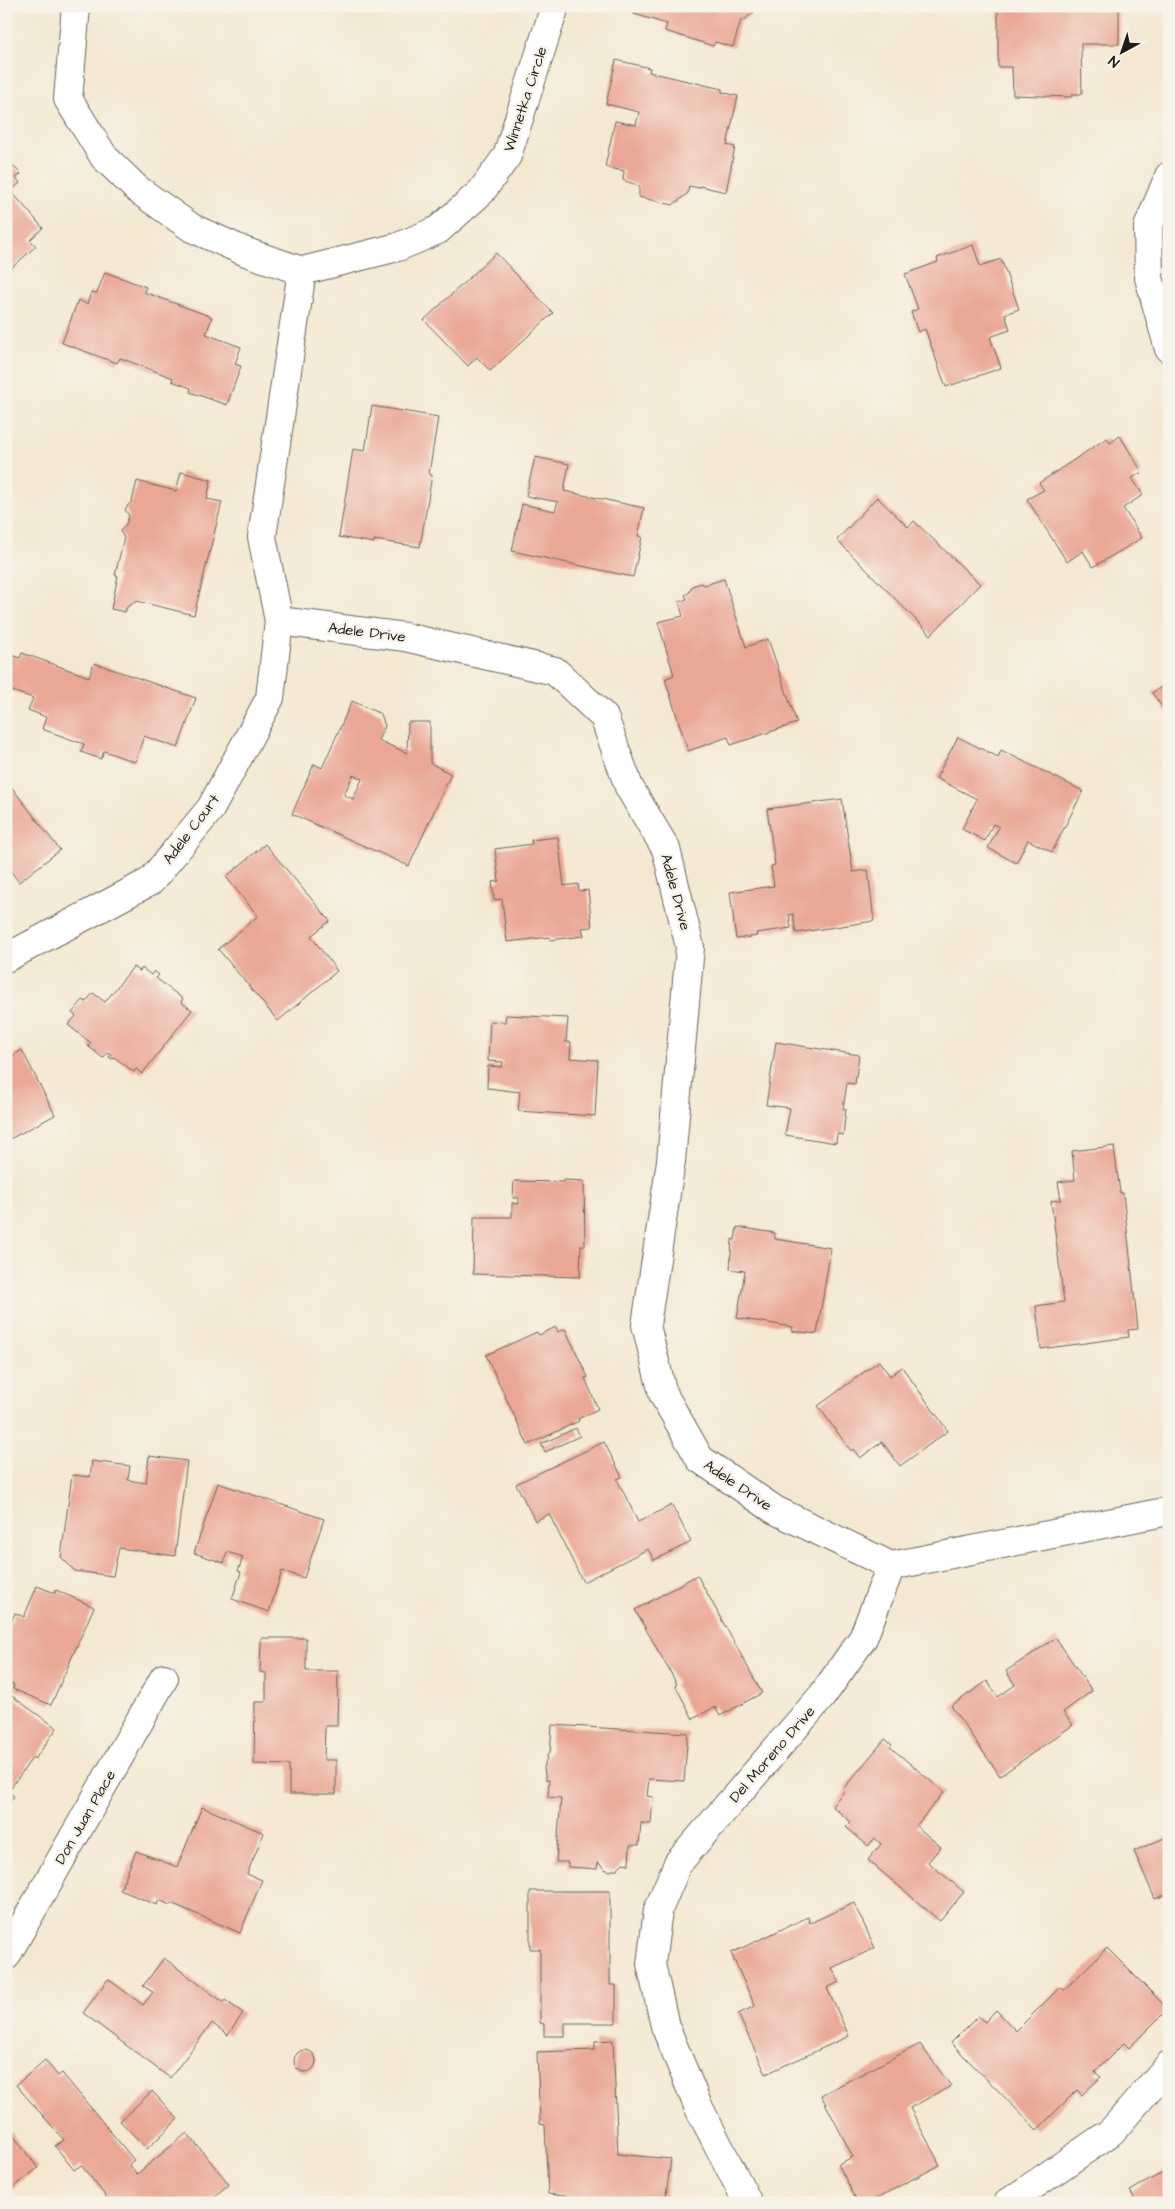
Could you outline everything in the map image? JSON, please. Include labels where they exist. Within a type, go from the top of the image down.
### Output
[{"type":"street","points":[[76,6],[68,99],[104,157],[136,189],[192,228],[246,252],[302,271],[262,537],[279,621]]},
{"type":"street","name":"Winnetka Circle","points":[[302,271],[398,247],[438,230],[481,192],[506,156],[555,6]]},
{"type":"street","points":[[1169,176],[1148,227],[1149,278],[1169,349]]},
{"type":"street","name":"Adele Court","points":[[6,958],[151,881],[210,808],[270,698],[279,621]]},
{"type":"street","name":"Adele Drive","points":[[279,621],[405,637],[555,671],[604,717],[629,787],[666,849],[690,947],[671,1161],[646,1325],[663,1394],[700,1459],[775,1510],[891,1566]]},
{"type":"street","points":[[891,1566],[1169,1511]]},
{"type":"street","name":"Del Moreno Drive","points":[[748,2203],[698,2106],[665,2026],[651,1964],[658,1910],[678,1863],[822,1696],[863,1638],[891,1566]]},
{"type":"street","name":"Don Juan Place","points":[[6,1956],[164,1678]]},
{"type":"street","points":[[1008,2203],[1111,2132],[1169,2065]]},
{"type":"building","points":[[636,6],[761,6],[743,21],[741,20],[733,47],[715,42],[713,46],[665,31],[667,24],[634,14]]},
{"type":"building","points":[[998,6],[1119,6],[1119,44],[1081,44],[1082,94],[1072,94],[1072,97],[1013,95],[1012,67],[998,67]]},
{"type":"building","points":[[616,60],[650,68],[649,72],[722,89],[722,92],[738,96],[727,145],[735,147],[726,192],[700,186],[700,188],[689,186],[688,193],[673,205],[639,197],[639,186],[623,180],[624,171],[605,167],[615,121],[636,125],[639,112],[606,104]]},
{"type":"building","points":[[6,158],[21,174],[16,178],[20,183],[11,191],[43,228],[30,240],[36,246],[8,271],[6,269]]},
{"type":"building","points":[[973,245],[980,266],[1001,259],[1019,309],[1005,314],[1010,330],[990,337],[1001,368],[946,387],[925,329],[918,332],[911,312],[918,309],[905,274],[938,262],[937,258]]},
{"type":"building","points":[[496,253],[553,313],[490,371],[477,357],[468,366],[424,320]]},
{"type":"building","points":[[105,272],[146,287],[144,292],[212,317],[206,334],[241,347],[235,364],[241,366],[227,405],[190,392],[191,388],[172,381],[173,378],[120,358],[117,363],[62,343],[78,300],[87,304],[91,292],[97,293]]},
{"type":"building","points":[[372,406],[438,417],[429,474],[432,475],[420,547],[374,540],[374,543],[339,537],[353,449],[365,451]]},
{"type":"building","points":[[1120,436],[1142,472],[1132,478],[1143,495],[1123,508],[1142,538],[1093,567],[1083,551],[1067,562],[1027,499],[1044,490],[1039,483],[1107,438],[1110,443]]},
{"type":"building","points":[[535,457],[569,464],[564,491],[644,508],[638,536],[642,537],[633,577],[512,551],[522,504],[555,511],[558,502],[526,496]]},
{"type":"building","points":[[181,472],[211,480],[207,499],[222,502],[194,615],[137,601],[127,607],[125,612],[111,609],[118,576],[115,575],[124,538],[120,531],[126,524],[129,516],[125,509],[132,501],[137,481],[176,491]]},
{"type":"building","points":[[877,497],[908,527],[914,521],[980,584],[931,635],[837,540]]},
{"type":"building","points":[[724,579],[746,647],[768,639],[797,723],[731,745],[728,737],[688,751],[665,679],[674,675],[658,622],[683,616],[679,602],[687,599],[685,595],[689,593],[692,586],[701,583],[705,585]]},
{"type":"building","points":[[6,653],[20,658],[22,653],[89,677],[94,663],[196,698],[178,748],[144,736],[135,762],[104,751],[101,759],[81,752],[84,744],[42,729],[46,717],[28,710],[33,698],[9,690],[12,683],[6,681]]},
{"type":"building","points":[[1169,682],[1169,716],[1152,693]]},
{"type":"building","points":[[352,701],[381,714],[385,726],[378,740],[407,753],[408,722],[430,722],[430,763],[451,774],[409,866],[292,814],[314,764],[322,768]],"holes":[[[353,775],[362,779],[353,799],[344,795]]]},
{"type":"building","points":[[958,737],[998,757],[1001,750],[1083,791],[1052,852],[1028,840],[1016,863],[988,848],[999,827],[993,824],[985,841],[962,829],[977,799],[936,778]]},
{"type":"building","points":[[6,780],[60,850],[19,882],[6,865]]},
{"type":"building","points":[[842,799],[853,872],[868,870],[874,921],[796,933],[793,914],[789,915],[791,928],[756,933],[757,936],[736,939],[730,892],[774,886],[771,866],[775,865],[767,809]]},
{"type":"building","points":[[558,837],[564,886],[578,884],[579,891],[588,890],[592,927],[582,928],[584,936],[550,940],[550,937],[507,942],[502,899],[494,900],[492,882],[499,881],[495,849],[532,844],[531,840]]},
{"type":"building","points":[[265,844],[330,921],[311,936],[337,971],[278,1021],[218,949],[258,916],[226,877]]},
{"type":"building","points":[[133,967],[140,971],[142,968],[151,975],[154,971],[159,975],[156,978],[183,999],[181,1002],[192,1010],[142,1074],[136,1069],[134,1072],[114,1057],[112,1059],[109,1057],[111,1054],[108,1052],[103,1058],[88,1046],[91,1043],[68,1025],[76,1016],[72,1013],[83,1000],[86,1002],[93,993],[105,1002]]},
{"type":"building","points":[[506,1015],[568,1018],[566,1042],[571,1042],[570,1058],[598,1060],[595,1116],[518,1111],[520,1092],[487,1088],[488,1066],[502,1067],[503,1062],[488,1061],[490,1021],[505,1022]]},
{"type":"building","points":[[776,1042],[859,1055],[855,1084],[847,1083],[843,1109],[846,1109],[843,1135],[837,1134],[836,1143],[785,1135],[790,1108],[766,1105]]},
{"type":"building","points":[[22,1050],[55,1115],[6,1141],[6,1059]]},
{"type":"building","points":[[1114,1146],[1120,1193],[1123,1193],[1138,1329],[1128,1330],[1129,1337],[1041,1349],[1036,1306],[1064,1302],[1051,1201],[1061,1200],[1058,1182],[1075,1180],[1072,1151]]},
{"type":"building","points":[[564,1180],[584,1181],[585,1246],[581,1245],[580,1277],[473,1274],[474,1217],[512,1217],[512,1203],[519,1204],[519,1198],[513,1198],[514,1181],[564,1182]]},
{"type":"building","points":[[737,1227],[775,1233],[775,1239],[831,1248],[817,1334],[792,1331],[793,1327],[737,1318],[745,1271],[730,1269],[732,1239],[735,1240]]},
{"type":"building","points":[[556,1327],[558,1332],[565,1329],[588,1377],[585,1378],[598,1409],[578,1419],[579,1421],[528,1445],[486,1355],[537,1332],[539,1335]]},
{"type":"building","points":[[879,1361],[890,1376],[902,1367],[948,1431],[900,1466],[882,1442],[860,1458],[853,1449],[851,1451],[818,1406]]},
{"type":"building","points":[[576,1428],[580,1436],[545,1452],[541,1444]]},
{"type":"building","points":[[604,1442],[622,1477],[617,1479],[638,1522],[672,1505],[691,1542],[654,1560],[648,1549],[583,1582],[549,1514],[535,1521],[516,1484]]},
{"type":"building","points":[[149,1456],[187,1461],[175,1556],[119,1548],[113,1576],[75,1571],[61,1557],[72,1475],[90,1477],[92,1461],[130,1466],[128,1480],[146,1483]]},
{"type":"building","points":[[218,1483],[324,1519],[304,1578],[282,1571],[269,1612],[232,1599],[241,1572],[238,1571],[243,1557],[227,1552],[224,1563],[194,1553]]},
{"type":"building","points":[[697,1575],[762,1693],[720,1716],[715,1707],[693,1719],[675,1685],[677,1684],[635,1610]]},
{"type":"building","points":[[37,1586],[55,1593],[56,1590],[94,1607],[51,1705],[13,1689],[14,1685],[6,1682],[6,1633],[15,1613],[24,1617]]},
{"type":"building","points":[[261,1638],[306,1638],[306,1671],[338,1671],[337,1726],[325,1726],[324,1760],[336,1760],[336,1794],[289,1794],[289,1765],[254,1764],[255,1702],[266,1702],[266,1673],[260,1672]]},
{"type":"building","points":[[1056,1638],[1092,1691],[1063,1712],[1073,1725],[1000,1776],[951,1706],[987,1681],[998,1697],[1015,1685],[1006,1671]]},
{"type":"building","points":[[6,1692],[57,1728],[8,1792],[14,1796],[6,1807]]},
{"type":"building","points":[[552,1725],[688,1733],[684,1781],[649,1779],[647,1796],[653,1797],[651,1824],[641,1823],[639,1845],[630,1845],[629,1864],[623,1863],[617,1869],[610,1871],[604,1869],[598,1862],[597,1869],[568,1867],[568,1862],[556,1862],[561,1798],[548,1797],[549,1780],[546,1780],[544,1768],[548,1753],[550,1753]]},
{"type":"building","points":[[885,1739],[892,1745],[890,1747],[944,1792],[916,1826],[941,1847],[928,1862],[964,1892],[940,1921],[868,1860],[881,1844],[875,1838],[868,1846],[846,1827],[851,1822],[832,1806],[845,1790],[843,1789]]},
{"type":"building","points":[[202,1807],[264,1833],[247,1874],[262,1880],[240,1933],[171,1903],[170,1905],[159,1900],[157,1905],[120,1890],[136,1851],[177,1867]]},
{"type":"building","points":[[1169,1836],[1169,1893],[1155,1899],[1134,1851]]},
{"type":"building","points":[[530,1891],[610,1891],[610,1985],[616,1985],[616,2023],[565,2023],[565,2036],[544,2036],[544,2024],[540,2023],[540,1949],[530,1949]]},
{"type":"building","points":[[854,1903],[875,1948],[832,1968],[839,1982],[827,1988],[849,2036],[766,2074],[738,2014],[755,2006],[731,1953],[808,1917],[810,1923]]},
{"type":"building","points":[[1107,1948],[1168,2009],[1129,2048],[1124,2043],[1095,2072],[1101,2077],[1082,2095],[1077,2090],[1037,2130],[951,2043],[978,2016],[985,2022],[996,2010],[1016,2031],[1060,1987],[1064,1990]]},
{"type":"building","points":[[164,1958],[223,2002],[225,2000],[243,2013],[228,2035],[212,2023],[170,2078],[83,2013],[108,1979],[143,2005],[153,1992],[143,1986]]},
{"type":"building","points":[[613,2040],[618,2154],[671,2159],[665,2203],[579,2203],[580,2198],[548,2194],[545,2125],[540,2124],[537,2052],[595,2050],[595,2041]]},
{"type":"building","points":[[920,2044],[951,2086],[910,2108],[940,2165],[867,2203],[858,2203],[838,2164],[853,2157],[821,2095]]},
{"type":"building","points":[[305,2050],[313,2053],[316,2061],[313,2069],[305,2072],[297,2069],[294,2061],[297,2053]]},
{"type":"building","points":[[45,2060],[58,2076],[62,2073],[134,2160],[129,2164],[137,2174],[187,2133],[229,2184],[207,2203],[111,2203],[81,2165],[74,2170],[55,2146],[64,2140],[16,2085]]},
{"type":"building","points":[[152,2091],[178,2119],[147,2149],[120,2121]]},
{"type":"building","points":[[6,2126],[38,2168],[6,2193]]},
{"type":"building","points":[[1169,2169],[1169,2203],[1137,2203],[1130,2191]]}]
